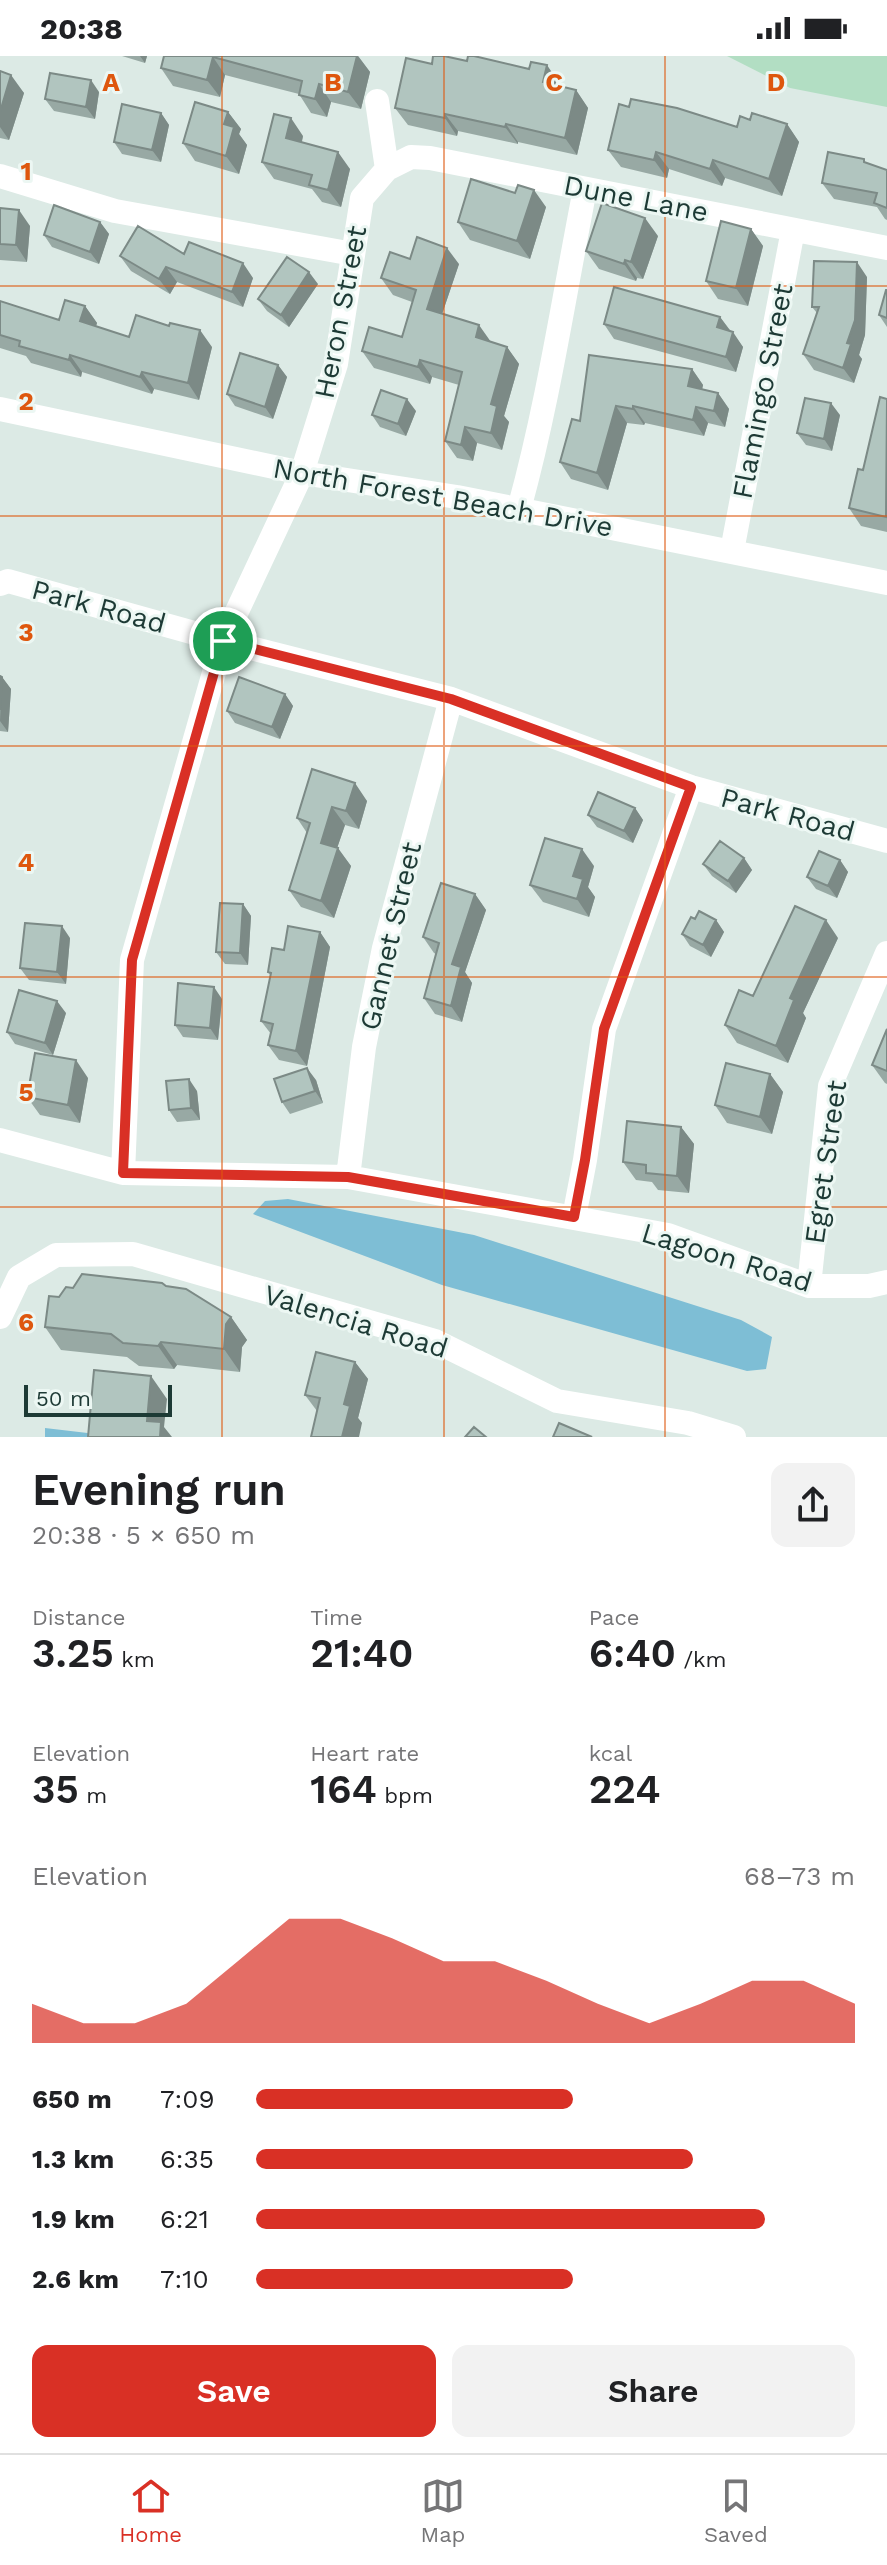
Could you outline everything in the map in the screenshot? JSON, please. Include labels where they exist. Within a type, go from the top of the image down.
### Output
[{"type":"street","points":[[377,101],[387,169]]},
{"type":"street","name":"Dune Lane","points":[[387,169],[411,157],[430,158],[887,248]]},
{"type":"street","name":"Heron Street","points":[[123,1173],[132,960],[223,641],[302,473],[336,364],[362,198],[387,169]]},
{"type":"street","points":[[0,176],[115,211],[353,254]]},
{"type":"street","points":[[519,509],[550,376],[585,189]]},
{"type":"street","name":"Flamingo Street","points":[[732,551],[793,230]]},
{"type":"street","name":"North Forest Beach Drive","points":[[0,409],[302,473],[457,497],[887,583]]},
{"type":"street","name":"Park Road","points":[[0,584],[8,581],[223,641],[451,699],[691,787],[887,841]]},
{"type":"street","name":"Gannet Street","points":[[348,1177],[360,1075],[384,948],[451,699]]},
{"type":"street","points":[[574,1217],[604,1029],[691,787]]},
{"type":"street","name":"Egret Street","points":[[809,1286],[830,1086],[887,953]]},
{"type":"street","name":"Lagoon Road","points":[[0,1140],[123,1173],[348,1177],[668,1235],[809,1286],[869,1286],[887,1282]]},
{"type":"street","name":"Valencia Road","points":[[0,1317],[19,1277],[56,1255],[133,1254],[435,1341],[557,1401],[688,1423],[734,1437]]},
{"type":"green space","points":[[727,56],[887,56],[887,107],[790,88]]},
{"type":"water","points":[[288,1199],[474,1235],[741,1320],[772,1337],[766,1369],[747,1371],[442,1285],[253,1214],[265,1201]]},
{"type":"water","points":[[45,1428],[96,1434],[95,1437],[45,1437]]},
{"type":"building","points":[[164,56],[357,56],[348,92],[319,84],[315,99],[299,95],[302,81],[213,57],[207,80],[161,68]]},
{"type":"building","points":[[433,56],[467,61],[468,56],[474,56],[529,69],[531,62],[547,65],[543,82],[576,90],[565,138],[506,124],[505,127],[445,114],[445,118],[395,108],[406,58],[432,64]]},
{"type":"building","points":[[0,71],[11,75],[0,112]]},
{"type":"building","points":[[50,73],[91,80],[86,107],[45,99]]},
{"type":"building","points":[[631,99],[677,108],[737,127],[740,116],[750,120],[752,113],[787,124],[769,179],[713,160],[710,169],[656,152],[654,160],[608,150],[619,104],[629,107]]},
{"type":"building","points":[[195,102],[228,112],[224,124],[234,127],[226,156],[183,143]]},
{"type":"building","points":[[122,104],[161,113],[152,150],[114,142]]},
{"type":"building","points":[[274,114],[291,118],[286,138],[338,152],[328,190],[309,185],[312,175],[262,162]]},
{"type":"building","points":[[828,152],[864,159],[864,162],[887,170],[887,208],[874,203],[877,193],[822,183]]},
{"type":"building","points":[[471,179],[515,193],[518,185],[534,190],[517,241],[458,222]]},
{"type":"building","points":[[602,203],[645,218],[631,262],[625,260],[624,264],[586,251]]},
{"type":"building","points":[[54,205],[100,222],[90,252],[44,235]]},
{"type":"building","points":[[0,208],[19,210],[16,245],[0,244]]},
{"type":"building","points":[[721,221],[751,229],[736,288],[706,281]]},
{"type":"building","points":[[138,226],[184,254],[189,242],[243,263],[232,292],[166,267],[159,279],[120,256]]},
{"type":"building","points":[[417,237],[447,248],[427,309],[479,325],[476,337],[507,347],[491,404],[497,406],[491,433],[465,427],[461,445],[445,441],[462,372],[420,360],[418,367],[362,351],[369,327],[402,337],[416,290],[381,278],[390,252],[410,259]]},
{"type":"building","points":[[287,257],[309,272],[281,315],[258,299]]},
{"type":"building","points":[[814,261],[857,262],[855,320],[843,368],[803,354],[819,307],[812,307]]},
{"type":"building","points":[[614,287],[720,317],[717,327],[733,332],[726,357],[604,324]]},
{"type":"building","points":[[887,290],[887,318],[879,315]]},
{"type":"building","points":[[65,300],[85,306],[80,321],[129,337],[136,315],[169,326],[170,323],[200,330],[188,383],[142,372],[140,377],[70,355],[69,360],[19,346],[20,341],[0,335],[0,301],[59,320]]},
{"type":"building","points":[[240,353],[278,365],[265,407],[227,394]]},
{"type":"building","points":[[589,355],[692,369],[688,386],[718,393],[714,411],[696,407],[693,420],[633,406],[633,409],[616,406],[597,473],[560,462],[572,419],[580,421]]},
{"type":"building","points":[[381,390],[407,399],[398,424],[372,415]]},
{"type":"building","points":[[880,397],[887,399],[886,517],[849,508],[858,469],[863,470]]},
{"type":"building","points":[[805,398],[831,403],[824,439],[797,433]]},
{"type":"building","points":[[239,677],[285,694],[272,727],[227,711]]},
{"type":"building","points":[[312,769],[355,783],[346,811],[332,807],[321,843],[338,848],[321,901],[289,890],[310,823],[297,818]]},
{"type":"building","points":[[598,792],[635,808],[624,831],[588,815]]},
{"type":"building","points":[[545,838],[582,849],[573,876],[583,879],[577,899],[530,885]]},
{"type":"building","points":[[720,841],[744,858],[728,881],[703,864]]},
{"type":"building","points":[[819,851],[840,860],[828,886],[807,877]]},
{"type":"building","points":[[441,883],[475,894],[452,964],[461,967],[451,1006],[424,998],[439,943],[423,937]]},
{"type":"building","points":[[220,903],[243,904],[240,953],[216,952]]},
{"type":"building","points":[[795,906],[826,920],[790,998],[794,1000],[776,1046],[725,1025],[739,990],[753,996]]},
{"type":"building","points":[[699,911],[716,920],[703,945],[682,934],[691,917],[695,919]]},
{"type":"building","points":[[25,923],[62,926],[57,972],[20,968]]},
{"type":"building","points":[[288,926],[320,932],[296,1051],[268,1045],[273,1024],[261,1021],[271,973],[268,972],[272,948],[284,950]]},
{"type":"building","points":[[178,983],[214,987],[210,1028],[175,1025]]},
{"type":"building","points":[[19,990],[57,1001],[45,1043],[7,1032]]},
{"type":"building","points":[[887,1029],[887,1071],[872,1065]]},
{"type":"building","points":[[35,1053],[76,1060],[68,1105],[27,1097]]},
{"type":"building","points":[[726,1063],[770,1074],[760,1117],[715,1105]]},
{"type":"building","points":[[307,1068],[315,1091],[282,1102],[274,1079]]},
{"type":"building","points":[[189,1079],[191,1108],[169,1110],[166,1081]]},
{"type":"building","points":[[627,1121],[681,1127],[677,1176],[646,1173],[646,1165],[623,1162]]},
{"type":"building","points":[[82,1274],[162,1283],[186,1289],[231,1317],[226,1324],[224,1349],[161,1342],[158,1346],[123,1343],[111,1334],[45,1327],[49,1296],[59,1297],[66,1287],[73,1288]]},
{"type":"building","points":[[316,1352],[355,1362],[344,1404],[350,1406],[342,1437],[311,1437],[320,1398],[305,1395]]},
{"type":"building","points":[[94,1370],[151,1376],[147,1421],[161,1422],[160,1437],[88,1437]]},
{"type":"building","points":[[559,1423],[592,1437],[553,1437]]},
{"type":"building","points":[[474,1427],[486,1437],[465,1437]]},
{"type":"route","points":[[223,641],[451,699],[691,787],[604,1029],[574,1217],[348,1177],[123,1173],[132,960],[223,641]]}]
